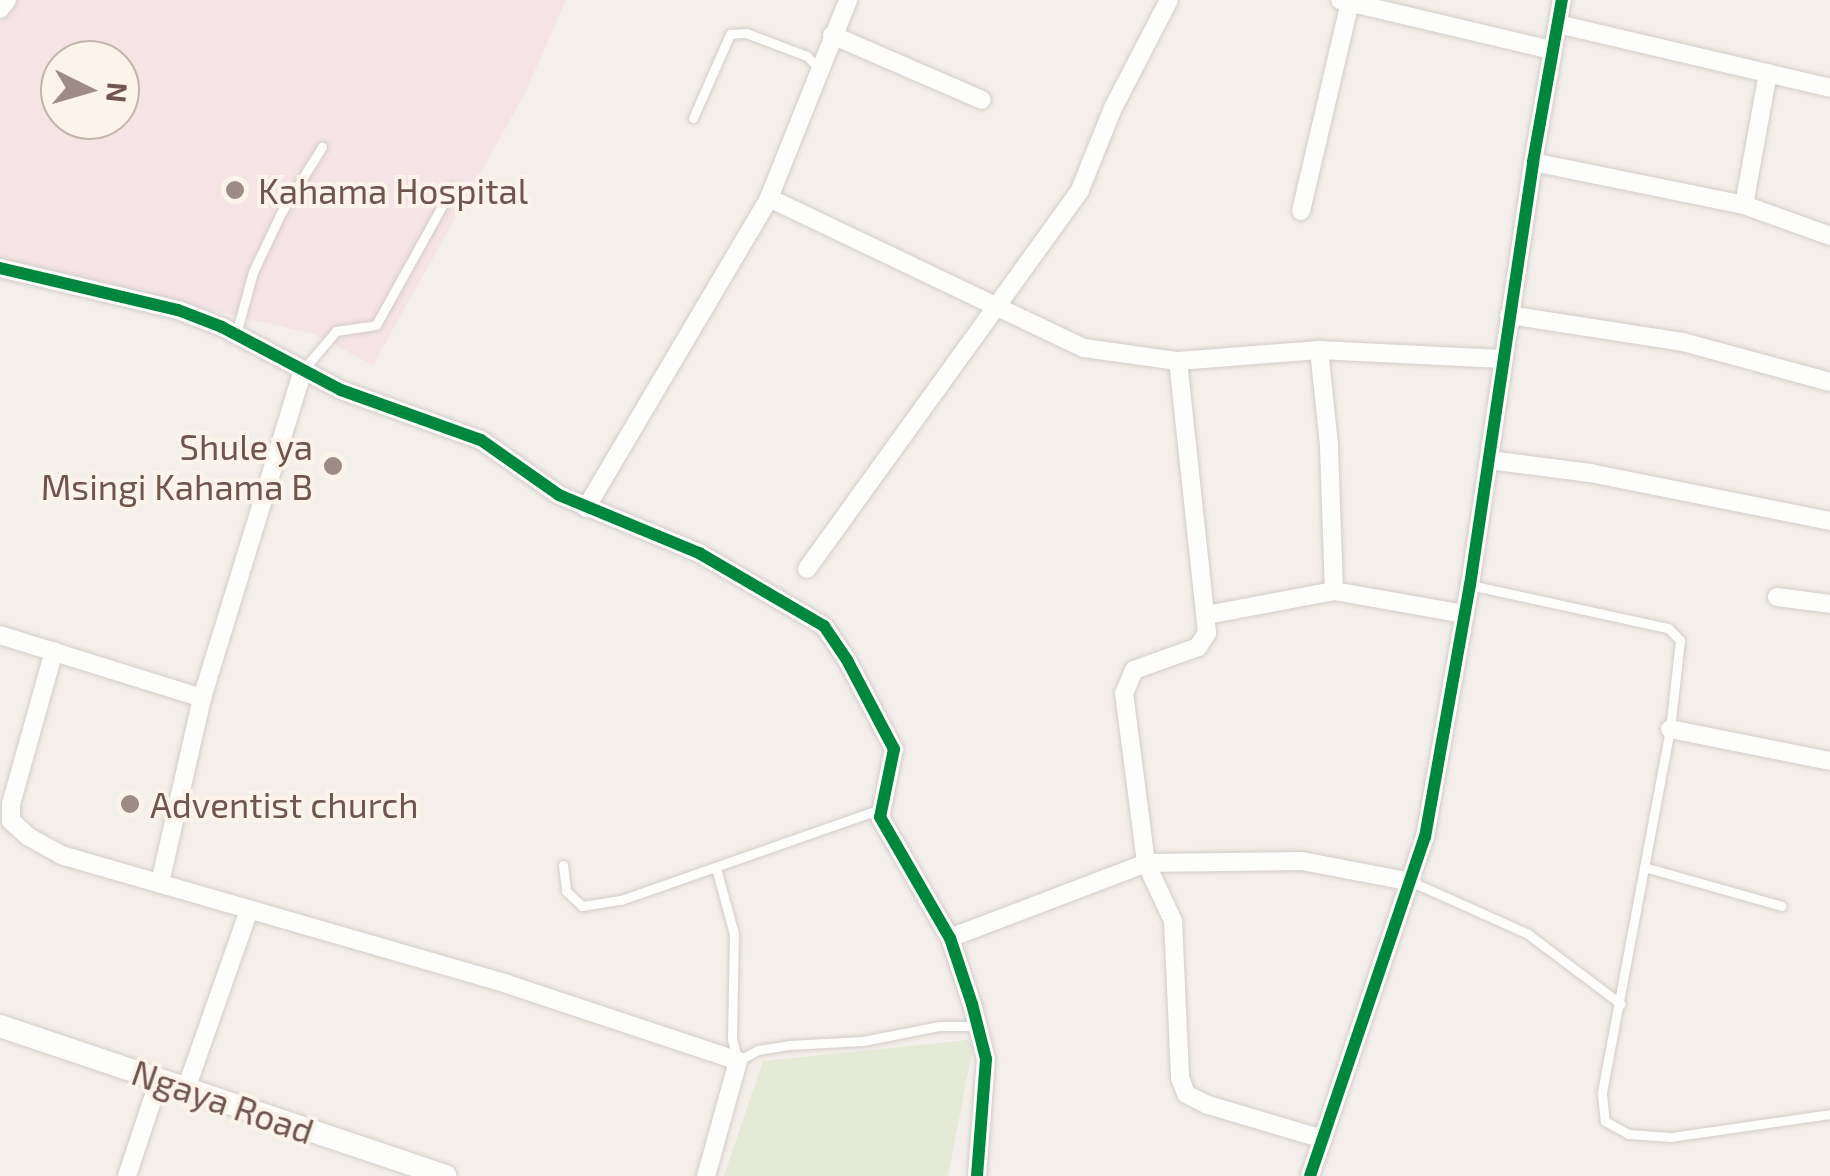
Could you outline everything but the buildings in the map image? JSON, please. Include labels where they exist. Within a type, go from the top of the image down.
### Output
[{"type":"street","points":[[0,8],[8,0]]},
{"type":"street","points":[[586,508],[650,406],[769,198],[848,0]]},
{"type":"street","points":[[808,569],[1080,190],[1113,108],[1169,0]]},
{"type":"street","points":[[1310,1176],[1425,837],[1470,585],[1532,162],[1562,0]]},
{"type":"street","points":[[1301,211],[1345,1],[1552,50]]},
{"type":"street","points":[[1558,24],[1830,88]]},
{"type":"street","points":[[832,34],[982,100]]},
{"type":"street","points":[[1744,205],[1768,74]]},
{"type":"street","points":[[1532,162],[1744,205],[1830,236]]},
{"type":"street","points":[[769,198],[1084,348],[1178,361],[1319,350],[1502,358]]},
{"type":"street","points":[[0,268],[178,310],[236,334],[340,390],[481,440],[540,484],[586,508],[698,553],[824,626],[847,660],[894,749],[880,810],[882,824],[950,938],[978,1026],[986,1059],[976,1176]]},
{"type":"street","points":[[1510,315],[1683,342],[1830,382]]},
{"type":"street","points":[[1319,350],[1330,463],[1334,591]]},
{"type":"street","points":[[1178,361],[1207,633],[1198,648],[1134,670],[1124,693],[1146,864],[1173,921],[1180,1078],[1186,1094],[1244,1118],[1324,1139]]},
{"type":"street","points":[[160,883],[202,698],[303,370]]},
{"type":"street","points":[[1489,460],[1590,473],[1830,521]]},
{"type":"street","points":[[1207,615],[1334,591],[1465,614]]},
{"type":"street","points":[[1777,597],[1830,604]]},
{"type":"street","points":[[0,636],[202,698]]},
{"type":"street","points":[[54,652],[10,804],[10,821],[61,855],[508,984],[738,1061],[706,1176]]},
{"type":"street","points":[[1670,729],[1830,761]]},
{"type":"street","points":[[950,938],[1146,864],[1302,861],[1412,882]]},
{"type":"street","points":[[186,1089],[249,910]]},
{"type":"street","name":"Ngaya Road","points":[[0,1026],[446,1176]]},
{"type":"street","points":[[127,1176],[160,1080]]},
{"type":"lane","points":[[693,118],[730,34],[746,33],[808,56],[820,69]]},
{"type":"lane","points":[[236,334],[253,272],[281,213],[322,148]]},
{"type":"lane","points":[[303,370],[336,332],[376,324],[452,188]]},
{"type":"lane","points":[[1470,585],[1674,631],[1680,640],[1670,729],[1602,1094],[1606,1121],[1628,1134],[1671,1137],[1830,1114]]},
{"type":"lane","points":[[562,864],[566,891],[582,906],[622,900],[880,810]]},
{"type":"lane","points":[[1644,867],[1782,906]]},
{"type":"lane","points":[[716,868],[734,934],[732,1039],[738,1061],[758,1050],[789,1045],[863,1041],[939,1026],[978,1026]]},
{"type":"lane","points":[[1412,882],[1528,934],[1621,1004]]},
{"type":"shaded area","name":"Kahama Hospital","points":[[0,0],[566,0],[525,93],[373,365],[314,334],[0,261]]},
{"type":"green space","points":[[968,1040],[973,1047],[948,1176],[724,1176],[763,1061]]},
{"type":"cycle path","points":[[1310,1176],[1425,837],[1470,585],[1533,162],[1562,0]]},
{"type":"cycle path","points":[[0,268],[178,310],[222,327],[341,390],[481,440],[559,495],[699,553],[824,626],[847,660],[894,749],[880,817],[950,938],[972,1004],[986,1059],[977,1176]]},
{"type":"place","name":"Kahama Hospital","points":[[235,190]]},
{"type":"place","name":"Shule ya Msingi Kahama B","points":[[333,466]]},
{"type":"place","name":"Adventist church","points":[[130,804]]}]
